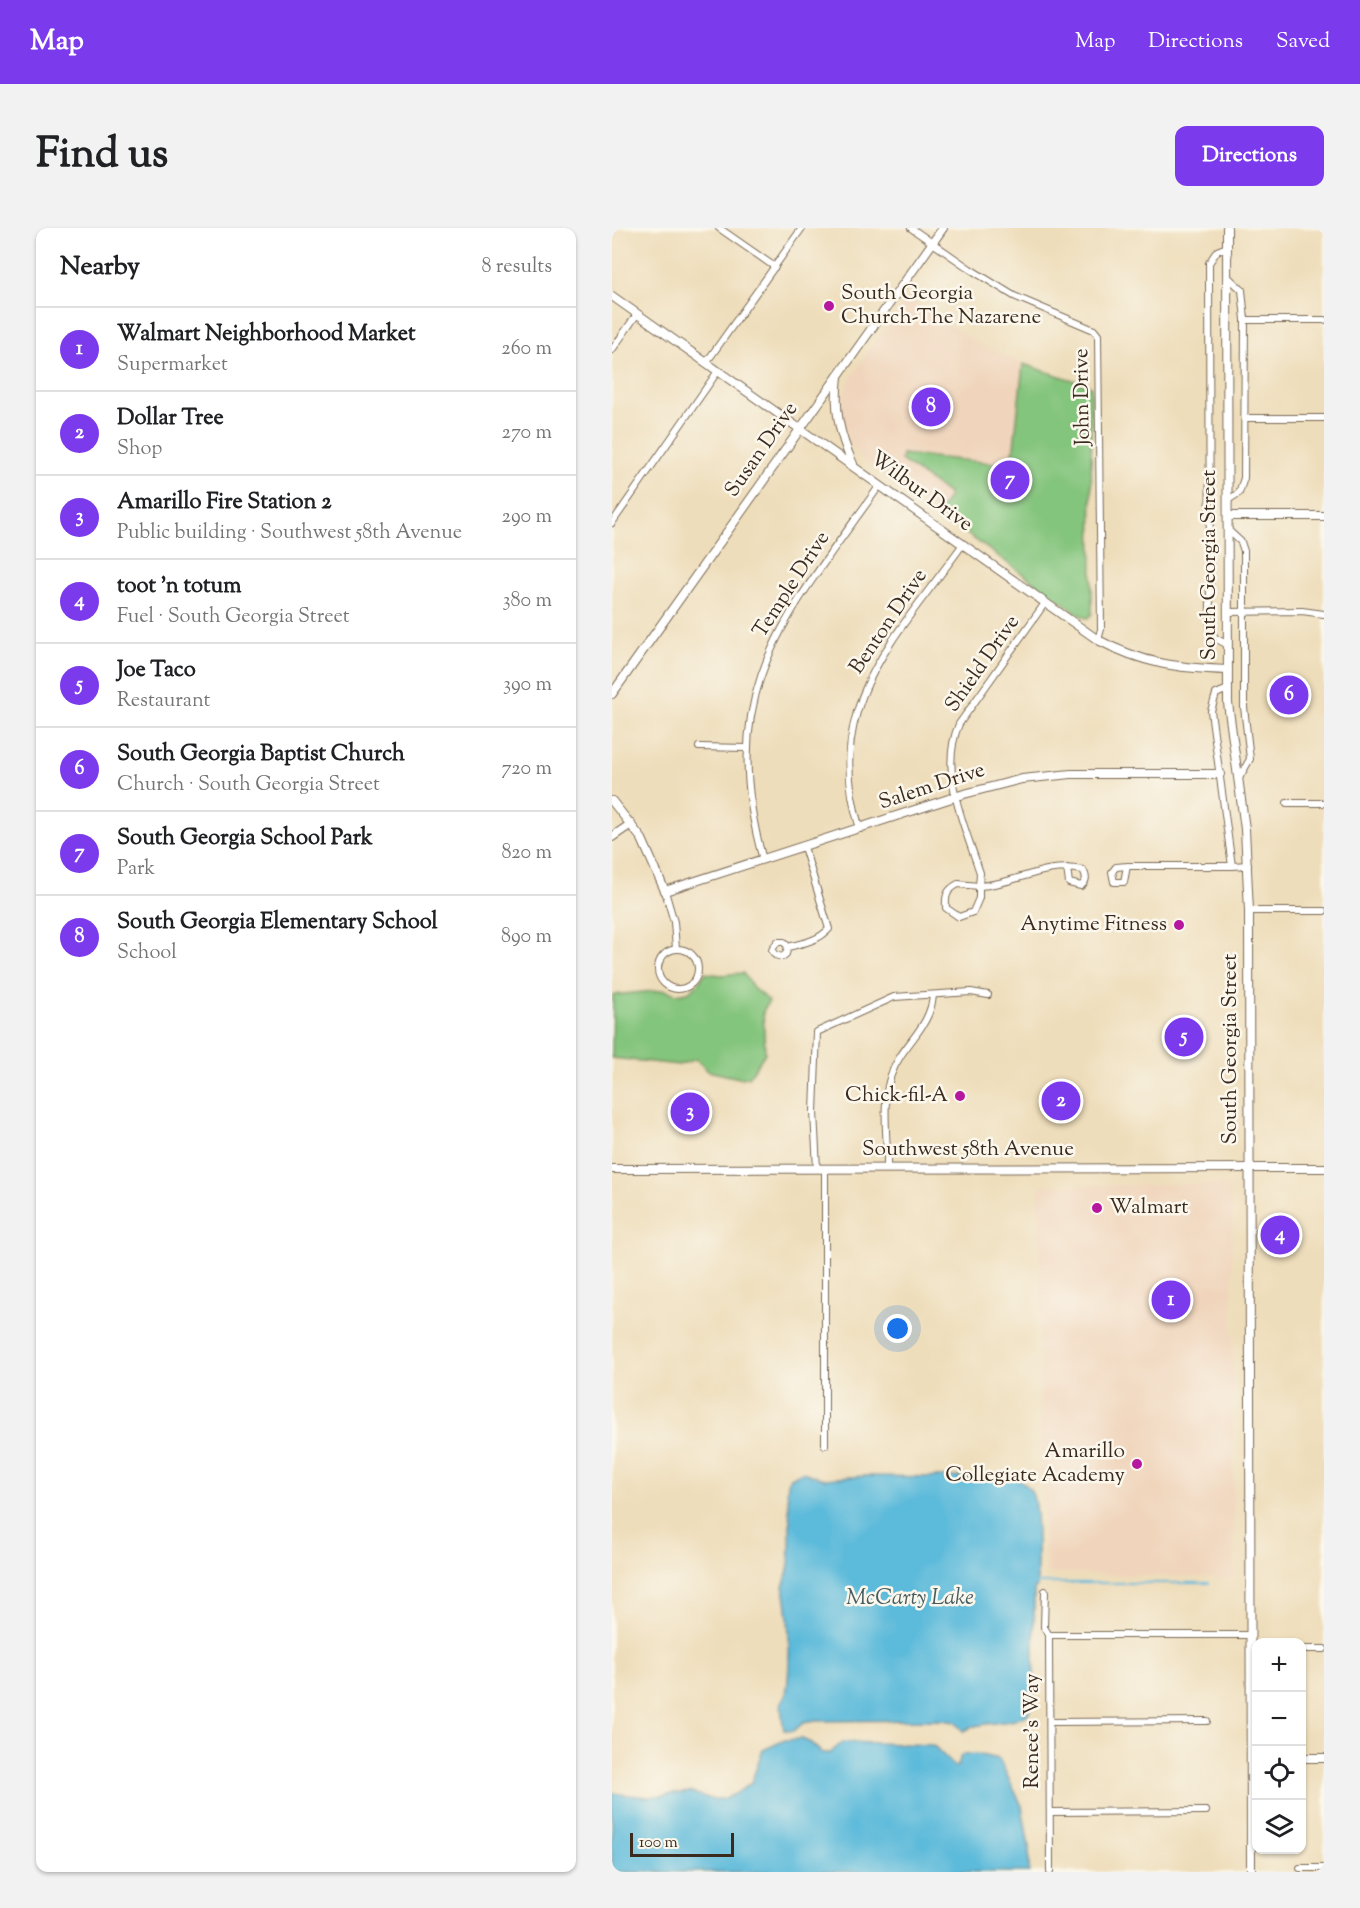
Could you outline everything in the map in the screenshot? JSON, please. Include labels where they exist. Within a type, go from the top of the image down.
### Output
[{"type":"main road","name":"Susan Drive","points":[[612,694],[943,228]]},
{"type":"main road","name":"South Georgia Street","points":[[1227,228],[1228,689],[1248,865],[1249,911],[1248,1168],[1253,1746]]},
{"type":"main road","name":"Wilbur Drive","points":[[612,296],[1098,640],[1150,663],[1168,667],[1228,670]]},
{"type":"main road","points":[[838,375],[836,416],[838,430],[853,466]]},
{"type":"main road","points":[[1228,516],[1324,516]]},
{"type":"main road","name":"Salem Drive","points":[[665,891],[998,784],[1046,776],[1220,774]]},
{"type":"main road","points":[[612,801],[631,824],[657,867],[665,891]]},
{"type":"main road","points":[[612,837],[631,824]]},
{"type":"main road","name":"Southwest 58th Avenue","points":[[612,1169],[1324,1168]]},
{"type":"main road","points":[[1306,1758],[1324,1758]]},
{"type":"main road","name":"South Georgia Street","points":[[1251,1872],[1252,1800]]},
{"type":"street","points":[[719,228],[775,267]]},
{"type":"street","points":[[706,363],[802,228]]},
{"type":"street","name":"John Drive","points":[[911,228],[1014,296],[1094,330],[1098,335],[1101,629],[1098,640]]},
{"type":"street","points":[[1227,247],[1217,251],[1209,263],[1210,628],[1215,638],[1228,645]]},
{"type":"street","points":[[1228,278],[1242,290],[1245,320],[1244,478],[1239,494],[1228,500]]},
{"type":"street","points":[[612,350],[637,314]]},
{"type":"street","points":[[1245,320],[1324,320]]},
{"type":"street","points":[[612,522],[718,371]]},
{"type":"street","points":[[1245,418],[1324,418]]},
{"type":"street","name":"Temple Drive","points":[[763,860],[749,801],[747,748],[759,678],[780,628],[880,485]]},
{"type":"street","points":[[1228,530],[1241,542],[1244,550],[1244,707],[1250,759],[1238,781]]},
{"type":"street","name":"Benton Drive","points":[[860,829],[849,773],[849,750],[856,708],[874,667],[963,544]]},
{"type":"street","name":"Shield Drive","points":[[979,886],[980,873],[957,797],[950,759],[951,746],[959,724],[1046,603]]},
{"type":"street","points":[[1228,612],[1302,611],[1324,614]]},
{"type":"street","points":[[1228,689],[1216,694],[1211,711],[1232,866]]},
{"type":"street","points":[[699,747],[747,748]]},
{"type":"street","points":[[1287,803],[1324,803]]},
{"type":"street","points":[[788,947],[822,936],[829,929],[804,847]]},
{"type":"street","points":[[1127,866],[1248,865]]},
{"type":"street","points":[[979,886],[979,898],[974,912],[960,917],[946,908],[945,898],[949,890],[958,884],[994,885],[1050,868],[1067,868]]},
{"type":"street","points":[[665,891],[674,922],[676,949]]},
{"type":"street","points":[[1249,911],[1324,911]]},
{"type":"street","points":[[676,949],[685,950],[697,962],[697,975],[691,985],[683,988],[667,986],[658,971],[659,963],[669,951],[676,949]]},
{"type":"street","points":[[825,1445],[821,1168],[814,1112],[817,1032],[894,997],[971,992],[988,995]]},
{"type":"street","points":[[887,1168],[886,1112],[890,1076],[898,1057],[930,1016],[933,994]]},
{"type":"street","name":"Renee's Way","points":[[1045,1591],[1044,1627],[1049,1635],[1050,1872]]},
{"type":"street","points":[[1049,1635],[1251,1635]]},
{"type":"street","points":[[1306,1649],[1324,1649]]},
{"type":"street","points":[[1050,1722],[1207,1721]]},
{"type":"street","points":[[1050,1812],[1206,1811]]},
{"type":"street","points":[[1300,1868],[1324,1868]]},
{"type":"shaded area","points":[[907,297],[973,341],[1023,364],[1012,465],[902,455],[902,461],[951,495],[938,513],[867,464],[849,442],[842,419],[843,395],[851,377]]},
{"type":"shaded area","points":[[1222,1185],[1228,1190],[1232,1208],[1234,1578],[1046,1573],[1041,1468],[1039,1186]]},
{"type":"green space","points":[[1023,364],[1091,386],[1092,614],[1088,618],[1083,617],[938,513],[950,495],[901,460],[902,454],[1012,465]]},
{"type":"green space","points":[[705,973],[721,975],[743,973],[754,989],[769,1001],[763,1011],[765,1053],[749,1077],[739,1078],[708,1071],[696,1059],[679,1065],[612,1058],[613,995],[665,990],[676,994],[688,992],[699,983]]},
{"type":"water","name":"McCarty Lake","points":[[802,1472],[824,1479],[865,1476],[1017,1478],[1028,1487],[1036,1510],[1037,1587],[1034,1589],[1034,1699],[1028,1714],[1021,1718],[979,1725],[963,1731],[955,1722],[942,1720],[816,1721],[803,1723],[794,1731],[784,1730],[781,1703],[788,1683],[789,1655],[787,1609],[783,1586],[790,1553],[787,1490],[789,1479]]},
{"type":"water","points":[[802,1739],[811,1743],[822,1753],[830,1753],[843,1742],[933,1745],[955,1767],[958,1766],[961,1755],[976,1754],[999,1759],[1022,1806],[1029,1847],[1029,1872],[612,1872],[612,1793],[648,1797],[690,1792],[711,1799],[723,1799],[751,1783],[763,1750],[785,1740]]},
{"type":"waterway","points":[[1035,1583],[1209,1583]]},
{"type":"place","name":"South Georgia Church-The Nazarene","points":[[829,306]]},
{"type":"place","name":"South Georgia Elementary School","points":[[931,407]]},
{"type":"place","name":"South Georgia School Park","points":[[1010,480]]},
{"type":"place","name":"South Georgia Baptist Church","points":[[1289,695]]},
{"type":"place","name":"Anytime Fitness","points":[[1179,925]]},
{"type":"place","name":"Joe Taco","points":[[1184,1037]]},
{"type":"place","name":"Chick-fil-A","points":[[960,1096]]},
{"type":"place","name":"Dollar Tree","points":[[1061,1101]]},
{"type":"place","name":"Amarillo Fire Station 2","points":[[690,1112]]},
{"type":"place","name":"Walmart","points":[[1097,1208]]},
{"type":"place","name":"toot 'n totum","points":[[1280,1235]]},
{"type":"place","name":"Walmart Neighborhood Market","points":[[1171,1300]]},
{"type":"place","name":"Amarillo Collegiate Academy","points":[[1137,1464]]}]
